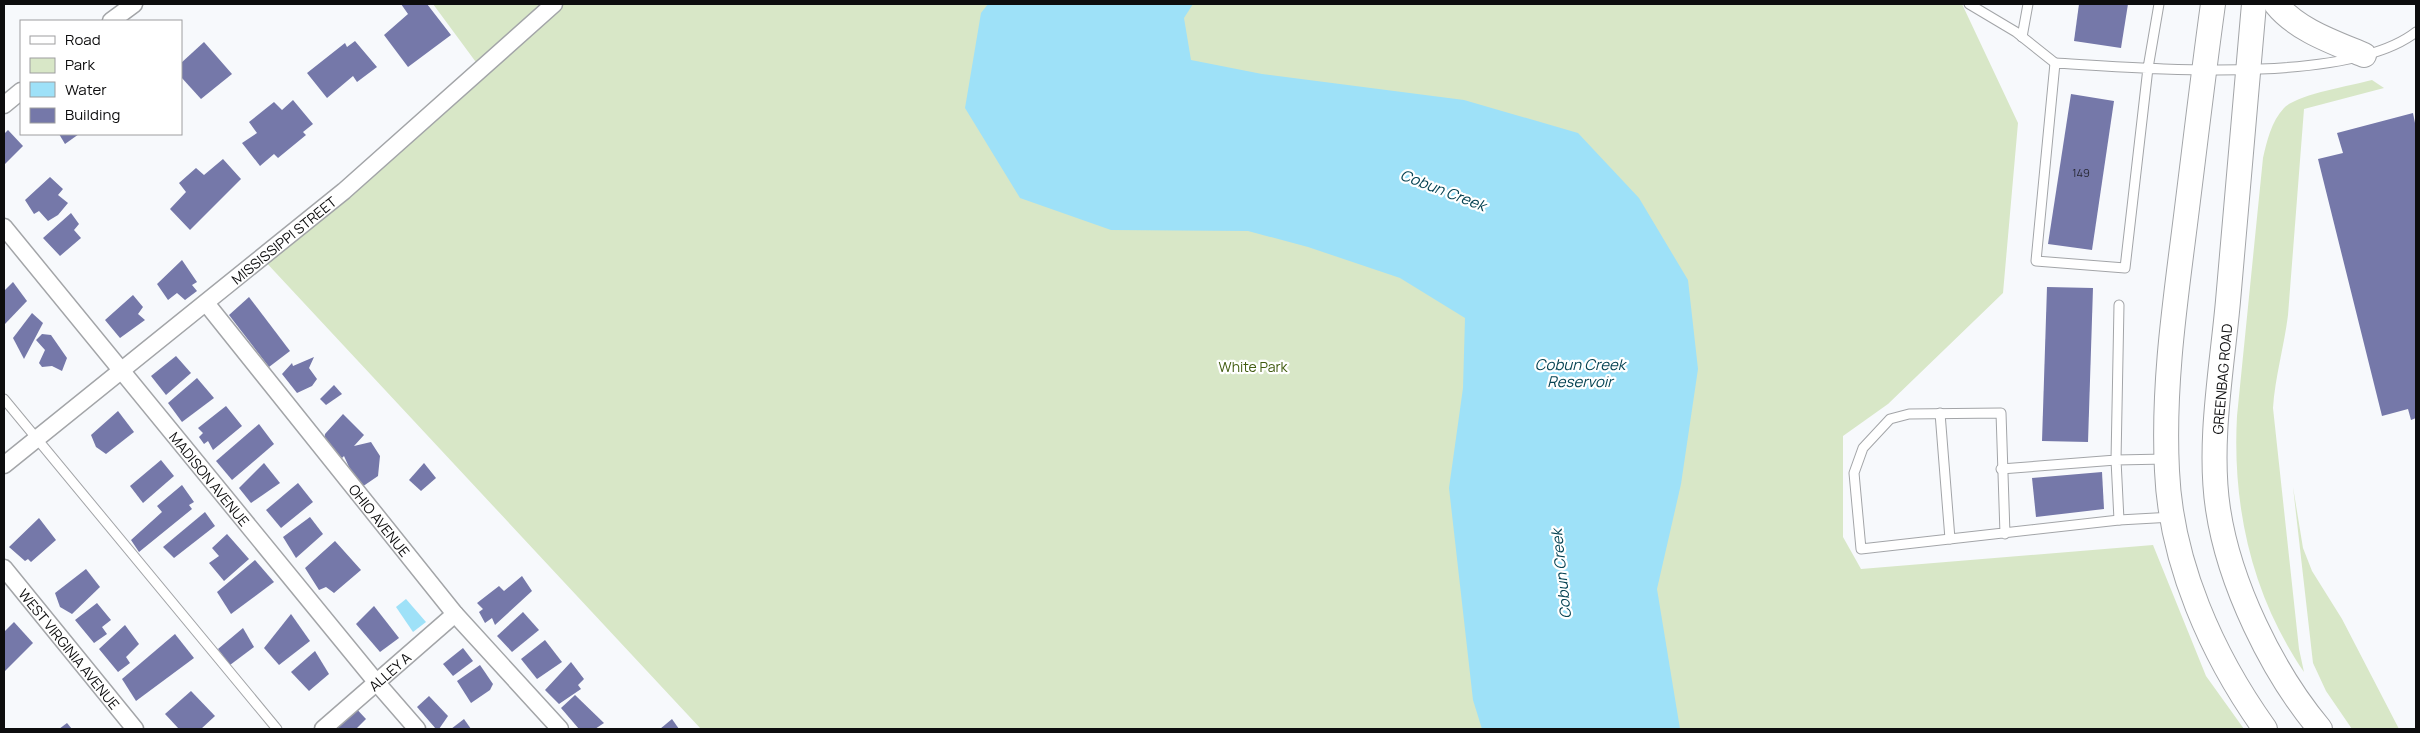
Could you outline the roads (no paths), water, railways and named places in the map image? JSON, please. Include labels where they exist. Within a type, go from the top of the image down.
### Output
[{"type":"main road","points":[[2213,4],[2172,331],[2166,415],[2166,459],[2173,517],[2182,559],[2196,603],[2224,665],[2265,729]]},
{"type":"main road","name":"GREENBAG ROAD","points":[[2254,4],[2217,422],[2218,508],[2231,568],[2252,618],[2300,704],[2320,729]]},
{"type":"main road","points":[[2276,4],[2286,16],[2318,35],[2364,56]]},
{"type":"street","name":"MISSISSIPPI STREET","points":[[4,465],[344,190],[554,4]]},
{"type":"street","points":[[113,20],[128,5]]},
{"type":"street","points":[[4,105],[20,92]]},
{"type":"street","name":"MADISON AVENUE","points":[[4,227],[377,683],[417,729]]},
{"type":"street","name":"OHIO AVENUE","points":[[206,303],[454,614],[560,729]]},
{"type":"street","name":"WEST VIRGINIA AVENUE","points":[[4,568],[135,729]]},
{"type":"street","name":"ALLEY A","points":[[323,729],[454,614]]},
{"type":"lane","points":[[1969,4],[2022,37],[2055,63],[2148,68],[2248,69],[2350,60],[2406,40],[2416,32]]},
{"type":"lane","points":[[2022,37],[2028,4]]},
{"type":"lane","points":[[2055,63],[2036,260],[2125,268],[2148,68],[2159,4]]},
{"type":"lane","points":[[2119,305],[2116,460],[2119,520]]},
{"type":"lane","points":[[4,399],[277,729]]},
{"type":"lane","points":[[2005,534],[2001,469],[2001,413],[1909,414],[1890,420],[1863,448],[1854,473],[1861,549],[2005,534],[2119,520],[2173,517]]},
{"type":"lane","points":[[1940,414],[1950,539]]},
{"type":"lane","points":[[2001,469],[2116,460],[2166,459]]},
{"type":"water","name":"Cobun Creek Reservoir","points":[[988,4],[1193,4],[1184,18],[1191,60],[1262,74],[1464,100],[1578,133],[1639,198],[1688,280],[1698,369],[1681,484],[1657,589],[1680,729],[1482,729],[1473,700],[1449,488],[1463,388],[1465,318],[1400,278],[1308,247],[1248,231],[1111,230],[1020,198],[965,108],[981,13]]},
{"type":"water","points":[[406,599],[426,622],[413,632],[396,607]]},
{"type":"water label","name":"Cobun Creek","points":[[1443,190]]},
{"type":"water label","name":"Cobun Creek","points":[[1561,574]]},
{"type":"park label","name":"White Park","points":[[1253,366]]}]
